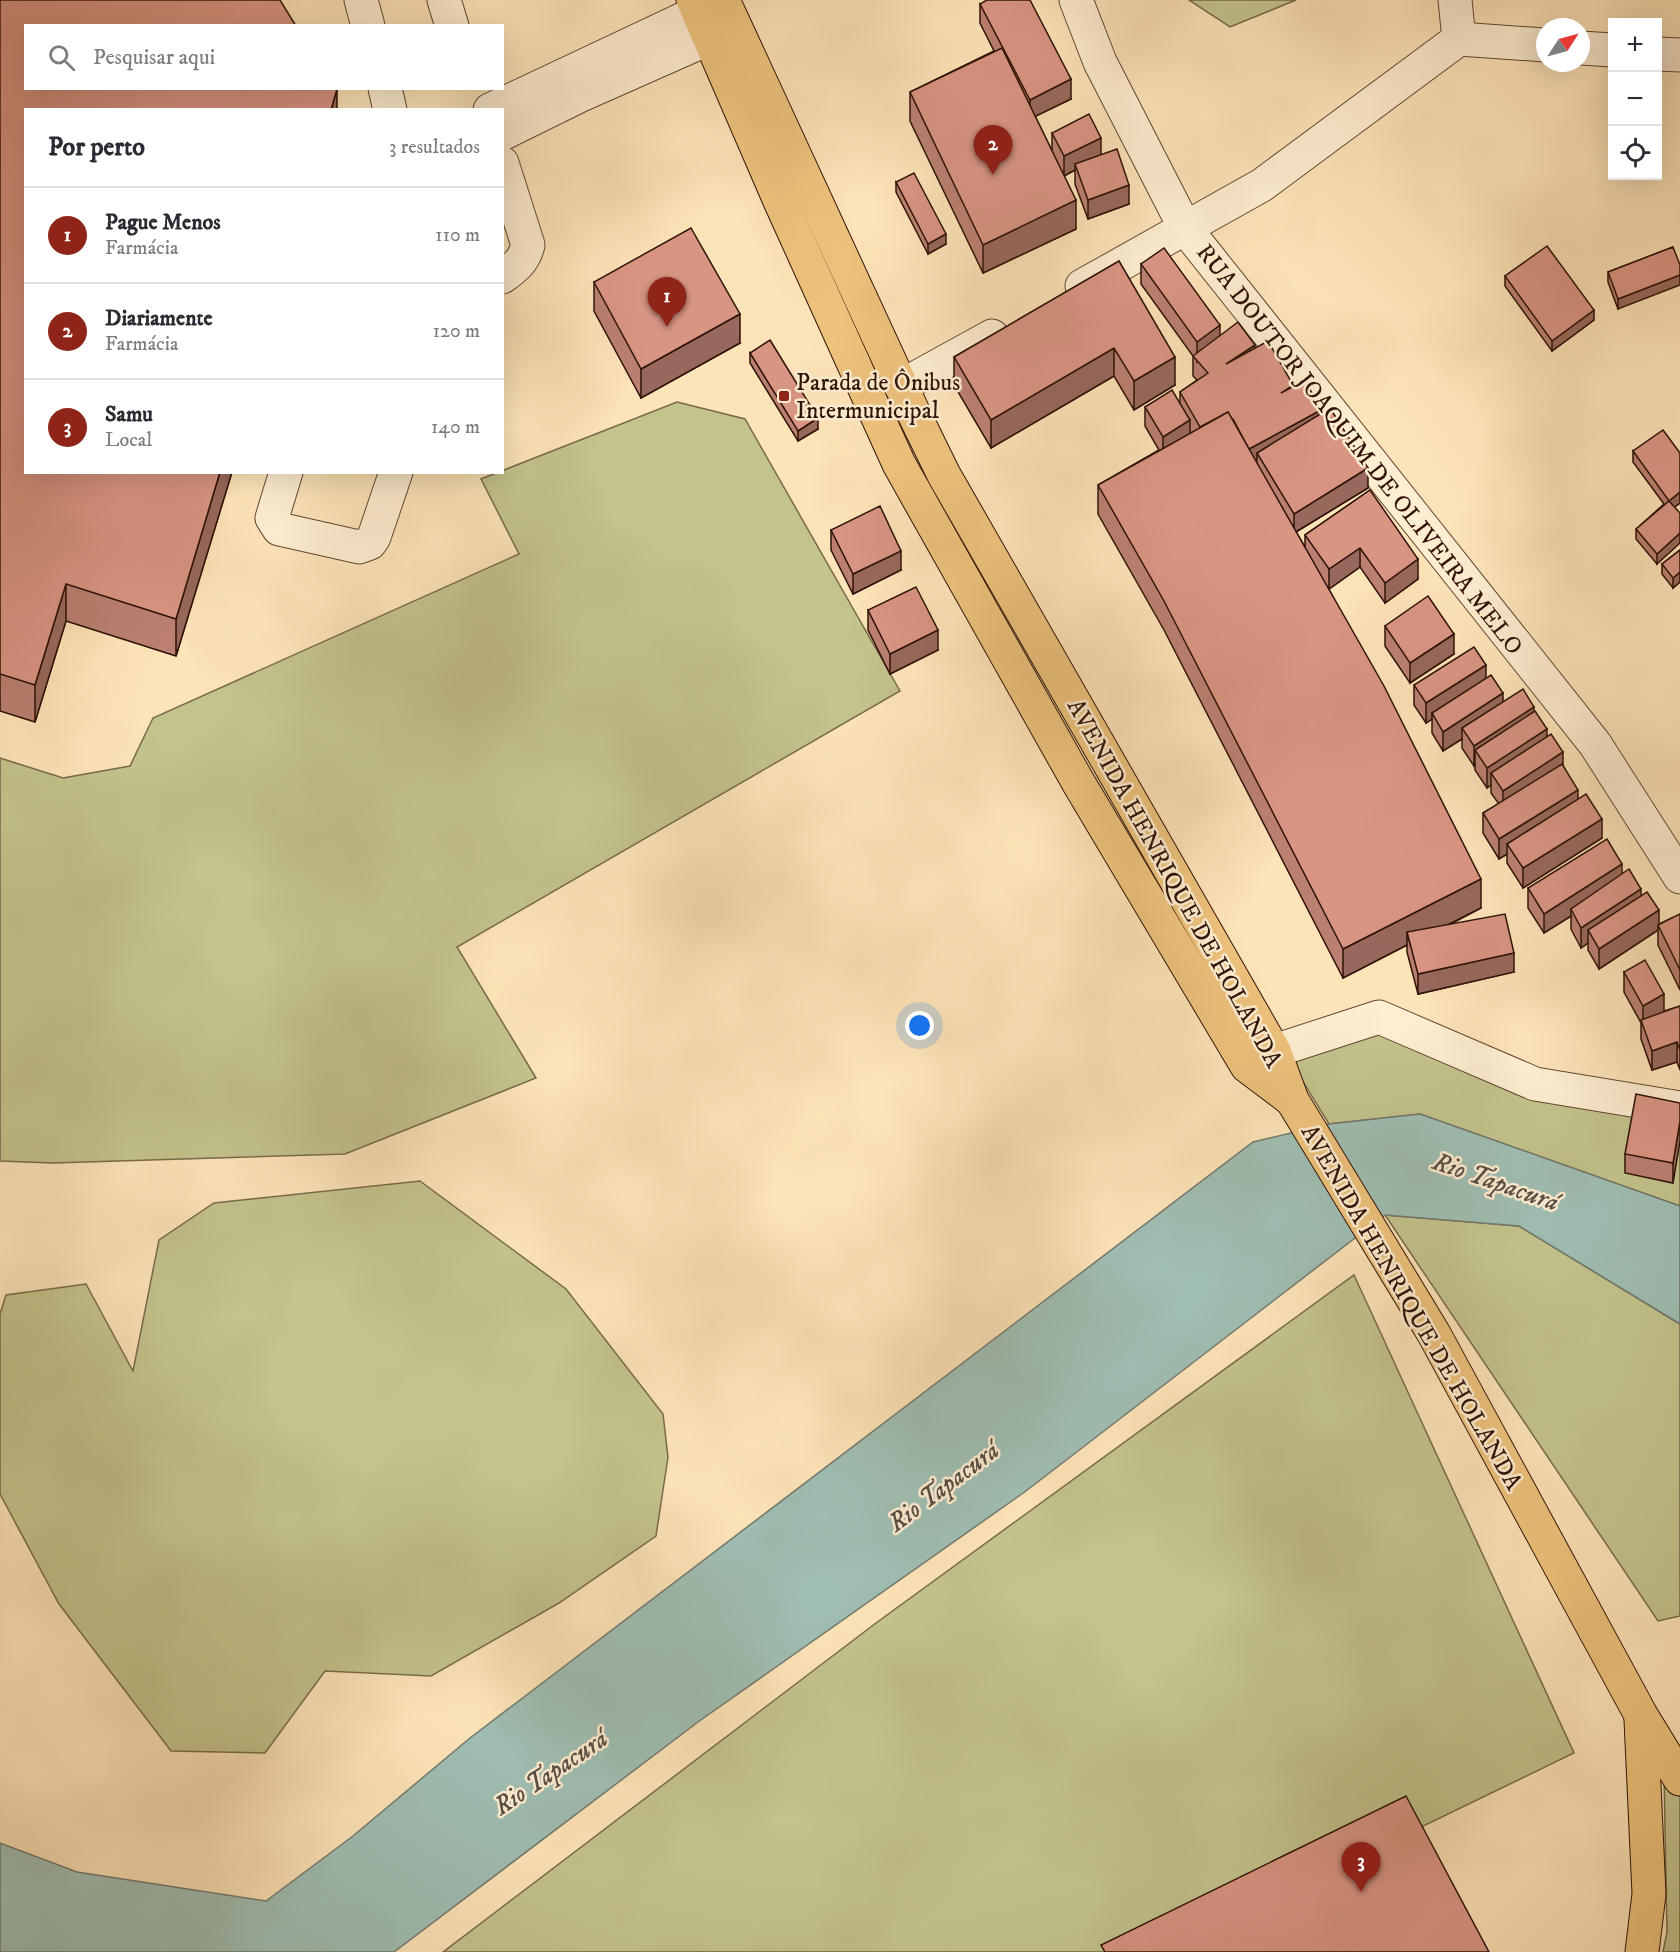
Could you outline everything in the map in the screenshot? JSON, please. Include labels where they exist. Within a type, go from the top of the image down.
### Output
[{"type":"main road","name":"AVENIDA HENRIQUE DE HOLANDA","points":[[706,13],[902,386],[944,475],[1275,1052],[1292,1100],[1434,1334],[1641,1715],[1680,1779]]},
{"type":"main road","points":[[706,13],[780,201],[899,464],[1078,782],[1247,1066],[1292,1100]]},
{"type":"main road","points":[[1641,1715],[1649,1894],[1642,1952]]},
{"type":"street","points":[[361,0],[367,24]]},
{"type":"street","points":[[444,0],[451,24]]},
{"type":"street","name":"RUA DOUTOR JOAQUIM DE OLIVEIRA MELO","points":[[1076,0],[1100,62],[1185,228],[1595,744],[1680,877]]},
{"type":"street","points":[[1455,0],[1459,39]]},
{"type":"street","points":[[504,133],[639,55],[706,13]]},
{"type":"street","points":[[1054,302],[1262,185],[1459,39],[1536,44]]},
{"type":"street","points":[[1590,49],[1608,50]]},
{"type":"street","points":[[1662,54],[1680,55]]},
{"type":"street","points":[[495,108],[639,55]]},
{"type":"street","points":[[385,90],[390,108]]},
{"type":"street","points":[[476,90],[482,108]]},
{"type":"street","points":[[504,169],[528,246],[514,267]]},
{"type":"street","points":[[902,386],[1013,324]]},
{"type":"street","points":[[285,474],[272,518],[279,529],[359,547],[370,543],[374,537],[395,474]]},
{"type":"street","points":[[1275,1052],[1379,1017],[1535,1084],[1680,1108]]},
{"type":"green space","points":[[1189,0],[1296,0],[1230,27]]},
{"type":"green space","points":[[677,402],[745,419],[900,691],[457,947],[536,1078],[345,1154],[53,1163],[0,1161],[0,758],[63,778],[130,766],[153,718],[519,554],[481,479],[494,474],[504,474],[504,470]]},
{"type":"green space","points":[[1378,1026],[1680,1120],[1680,1206],[1420,1114],[1329,1124],[1289,1059]]},
{"type":"green space","points":[[420,1181],[566,1289],[663,1414],[668,1457],[656,1536],[559,1603],[431,1676],[325,1671],[265,1753],[171,1751],[59,1604],[0,1494],[0,1314],[6,1295],[86,1284],[133,1371],[159,1240],[214,1203]]},
{"type":"green space","points":[[1385,1215],[1519,1226],[1680,1324],[1680,1616],[1658,1621]]},
{"type":"green space","points":[[1354,1275],[1574,1753],[1163,1952],[443,1952],[876,1623]]},
{"type":"green space","points":[[1664,1774],[1680,1797],[1680,1952],[1663,1952],[1667,1932]]},
{"type":"water","name":"Rio Tapacurá","points":[[1420,1114],[1680,1206],[1680,1324],[1519,1226],[1385,1215],[1026,1491],[698,1722],[394,1952],[0,1952],[0,1843],[77,1872],[266,1901],[353,1836],[470,1738],[1253,1142],[1329,1124]]},
{"type":"building","points":[[0,0],[280,0],[295,24],[24,24],[24,90],[337,90],[332,108],[24,108],[24,474],[219,474],[176,619],[66,584],[35,685],[0,674]]},
{"type":"building","points":[[987,0],[1030,0],[1071,79],[1030,100],[980,4]]},
{"type":"building","points":[[1002,48],[1076,200],[983,245],[910,92]]},
{"type":"building","points":[[1089,114],[1101,138],[1064,156],[1052,133]]},
{"type":"building","points":[[1117,149],[1129,185],[1088,200],[1075,164]]},
{"type":"building","points":[[914,173],[946,234],[928,244],[896,182]]},
{"type":"building","points":[[691,228],[740,314],[641,369],[594,282]]},
{"type":"building","points":[[1547,246],[1594,310],[1552,341],[1505,276]]},
{"type":"building","points":[[1673,247],[1680,265],[1680,275],[1618,299],[1608,272]]},
{"type":"building","points":[[1164,248],[1220,325],[1197,342],[1141,264]]},
{"type":"building","points":[[1119,261],[1175,357],[1134,381],[1114,348],[991,420],[954,357]]},
{"type":"building","points":[[1238,322],[1255,345],[1226,364],[1268,341],[1293,385],[1281,393],[1305,380],[1321,410],[1249,449],[1228,412],[1200,427],[1180,392],[1208,373],[1193,356]]},
{"type":"building","name":"Parada de Ônibus Intermunicipal","points":[[770,340],[818,418],[798,431],[750,353]]},
{"type":"building","points":[[1172,390],[1190,420],[1163,437],[1145,407]]},
{"type":"building","points":[[1330,408],[1368,468],[1294,514],[1257,453]]},
{"type":"building","points":[[1228,412],[1384,686],[1481,879],[1343,949],[1164,601],[1098,485]]},
{"type":"building","points":[[1663,430],[1680,453],[1680,492],[1669,501],[1633,451]]},
{"type":"building","points":[[1370,490],[1418,559],[1385,583],[1360,548],[1329,569],[1305,535]]},
{"type":"building","points":[[1669,501],[1680,513],[1680,533],[1657,554],[1636,529]]},
{"type":"building","points":[[880,506],[901,551],[853,574],[831,530]]},
{"type":"building","points":[[1680,550],[1680,572],[1673,578],[1662,564]]},
{"type":"building","points":[[916,587],[938,630],[890,654],[868,610]]},
{"type":"building","points":[[1428,596],[1454,634],[1410,663],[1385,626]]},
{"type":"building","points":[[1474,647],[1486,665],[1426,703],[1414,685]]},
{"type":"building","points":[[1491,675],[1503,693],[1443,732],[1432,713]]},
{"type":"building","points":[[1523,689],[1534,707],[1474,746],[1462,728]]},
{"type":"building","points":[[1535,711],[1547,729],[1487,768],[1475,750]]},
{"type":"building","points":[[1551,734],[1563,752],[1503,791],[1491,773]]},
{"type":"building","points":[[1562,764],[1578,790],[1499,839],[1483,813]]},
{"type":"building","points":[[1586,794],[1602,819],[1523,868],[1507,844]]},
{"type":"building","points":[[1607,839],[1622,864],[1544,914],[1528,888]]},
{"type":"building","points":[[1629,869],[1641,889],[1581,928],[1571,909]]},
{"type":"building","points":[[1647,892],[1659,910],[1599,949],[1588,930]]},
{"type":"building","points":[[1505,914],[1514,953],[1418,974],[1407,932]]},
{"type":"building","points":[[1680,914],[1680,970],[1658,925]]},
{"type":"building","points":[[1645,960],[1664,994],[1643,1006],[1624,972]]},
{"type":"building","points":[[1680,1006],[1680,1050],[1677,1042],[1652,1051],[1641,1020]]},
{"type":"building","points":[[1636,1094],[1680,1103],[1680,1121],[1673,1163],[1625,1154]]},
{"type":"building","points":[[1406,1796],[1489,1952],[1105,1952],[1101,1945]]},
{"type":"place","name":"Diariamente","points":[[993,175]]},
{"type":"place","name":"Pague Menos","points":[[667,327]]},
{"type":"place","name":"Parada de Ônibus Intermunicipal","points":[[784,396]]},
{"type":"place","name":"Samu","points":[[1361,1892]]}]
